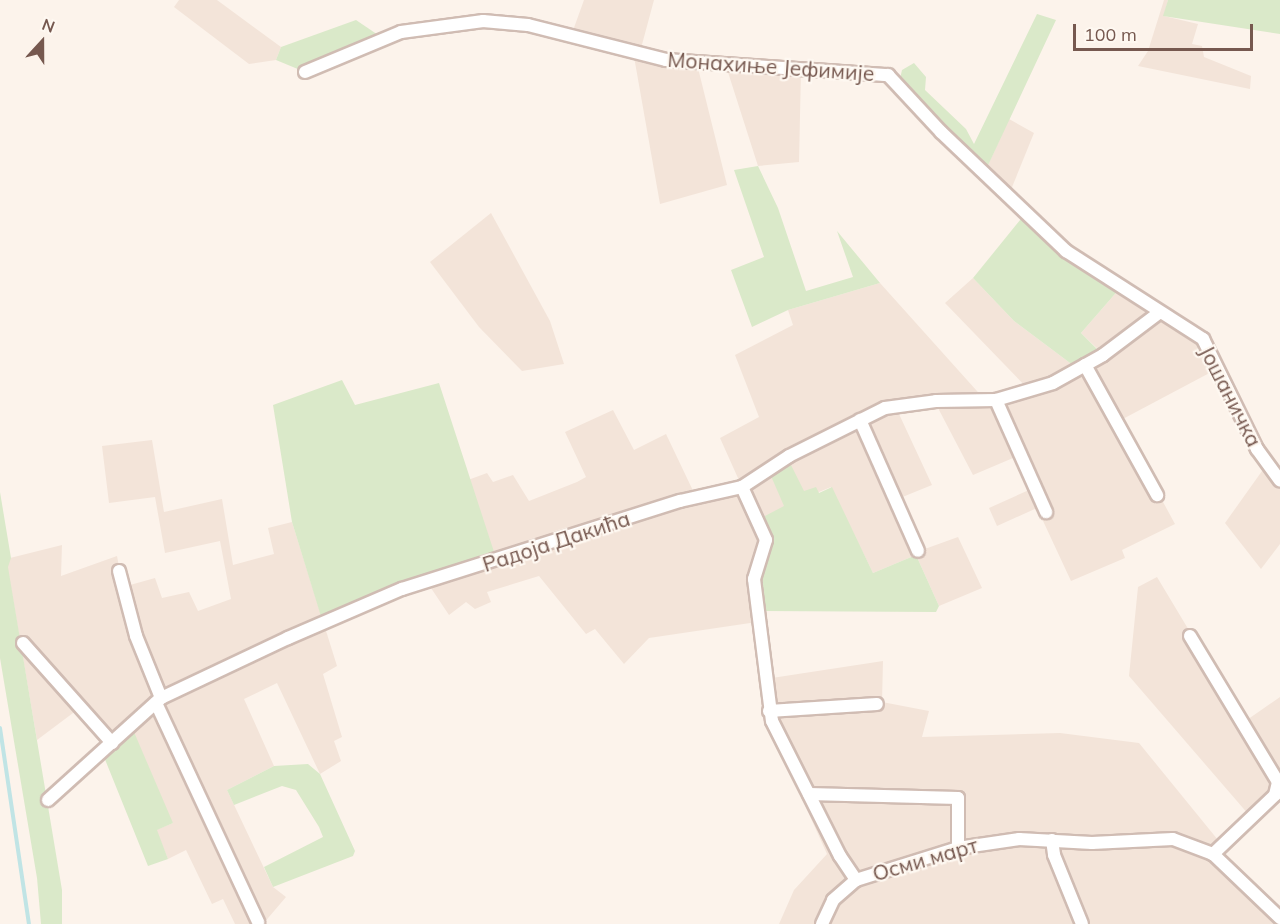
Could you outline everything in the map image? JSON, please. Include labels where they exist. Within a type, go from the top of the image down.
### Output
[{"type":"street","name":"Монахиње Јефимије","points":[[305,72],[401,33],[483,21],[528,25],[666,60],[888,75],[941,132],[1066,251],[1160,312]]},
{"type":"street","points":[[856,880],[809,794],[769,711],[754,579],[766,540],[742,487],[789,456],[885,408],[936,401],[996,400],[1053,383],[1085,365],[1160,312]]},
{"type":"street","name":"Јошаничка","points":[[1160,312],[1203,339],[1257,449],[1280,481]]},
{"type":"street","points":[[1085,365],[1157,495]]},
{"type":"street","points":[[996,400],[1046,512]]},
{"type":"street","points":[[860,420],[918,551]]},
{"type":"street","name":"Радоја Дакића","points":[[48,800],[159,701],[402,589],[680,501],[742,487]]},
{"type":"street","points":[[119,572],[136,636],[159,701],[258,922]]},
{"type":"street","points":[[1190,636],[1278,782],[1275,795],[1213,854]]},
{"type":"street","points":[[23,643],[112,743]]},
{"type":"street","points":[[769,711],[877,704]]},
{"type":"street","points":[[809,794],[958,798],[958,848]]},
{"type":"street","name":"Осми март","points":[[822,924],[832,900],[856,880],[958,848],[1019,839],[1092,843],[1173,839],[1213,854],[1280,918]]},
{"type":"street","points":[[1052,840],[1054,855],[1082,924]]},
{"type":"shaded area","points":[[179,0],[217,0],[281,47],[276,60],[249,64],[174,7]]},
{"type":"shaded area","points":[[584,0],[654,0],[640,52],[801,70],[799,162],[758,166],[726,66],[697,64],[727,185],[660,204],[633,51],[571,36]]},
{"type":"shaded area","points":[[1164,0],[1168,0],[1164,16],[1198,24],[1192,44],[1202,46],[1204,57],[1251,76],[1250,89],[1138,66],[1148,51]]},
{"type":"shaded area","points":[[1009,119],[1034,133],[1008,197],[984,174]]},
{"type":"shaded area","points":[[491,213],[550,321],[564,364],[522,371],[479,327],[430,262]]},
{"type":"shaded area","points":[[973,278],[1014,321],[1078,369],[1103,354],[1081,333],[1121,287],[1194,332],[1217,369],[1119,421],[1175,524],[1122,550],[1125,558],[1071,581],[1037,508],[997,526],[989,508],[1029,490],[1013,458],[973,475],[938,408],[899,414],[932,485],[900,498],[922,550],[958,537],[982,588],[939,606],[916,555],[873,573],[831,487],[785,506],[766,540],[757,622],[649,638],[624,664],[595,629],[586,634],[539,576],[487,592],[491,602],[475,609],[466,602],[449,615],[427,582],[468,480],[487,473],[493,482],[513,475],[529,501],[577,482],[586,477],[565,432],[613,410],[634,450],[666,434],[696,497],[742,487],[720,438],[759,417],[735,355],[793,325],[788,310],[880,283],[985,400],[1029,390],[945,303]]},
{"type":"shaded area","points":[[152,440],[164,512],[222,499],[233,565],[274,554],[268,528],[292,522],[337,666],[323,674],[342,737],[334,741],[341,761],[320,774],[277,683],[244,699],[274,766],[227,790],[273,887],[286,897],[263,924],[235,924],[223,899],[212,904],[186,850],[168,859],[156,830],[173,823],[81,707],[37,740],[6,559],[62,545],[61,576],[117,556],[123,587],[155,578],[162,598],[189,592],[198,611],[231,599],[220,541],[165,553],[155,497],[109,503],[102,446]]},
{"type":"shaded area","points":[[1267,464],[1280,481],[1280,544],[1261,569],[1225,523]]},
{"type":"shaded area","points":[[1157,577],[1244,722],[1280,697],[1280,790],[1213,854],[1280,918],[1280,924],[779,924],[794,890],[827,854],[767,721],[758,680],[883,661],[882,702],[929,711],[922,737],[1060,733],[1139,743],[1218,840],[1249,815],[1129,676],[1138,587]]},
{"type":"green space","points":[[1168,0],[1280,0],[1280,34],[1163,16]]},
{"type":"green space","points":[[1037,14],[1056,20],[984,174],[899,83],[902,70],[914,63],[926,77],[925,90],[966,129],[974,144]]},
{"type":"green space","points":[[356,20],[384,39],[305,72],[276,60],[281,47]]},
{"type":"green space","points":[[758,166],[778,208],[806,291],[853,277],[837,231],[880,283],[788,310],[752,327],[731,270],[764,257],[734,170]]},
{"type":"green space","points":[[1025,214],[1121,287],[1081,333],[1103,355],[1078,369],[1014,321],[973,278]]},
{"type":"green space","points":[[342,380],[355,405],[439,383],[497,561],[323,623],[292,522],[273,405]]},
{"type":"green space","points":[[791,465],[804,491],[816,487],[819,493],[832,487],[873,573],[916,555],[939,606],[936,612],[757,611],[754,579],[766,540],[765,516],[784,506],[771,476]]},
{"type":"green space","points":[[0,492],[11,558],[8,567],[62,890],[62,924],[41,924],[37,878],[0,658]]},
{"type":"green space","points":[[131,725],[173,823],[157,830],[168,859],[148,866],[102,752]]},
{"type":"green space","points":[[308,764],[320,774],[355,851],[353,856],[273,887],[264,867],[323,837],[319,827],[296,790],[282,786],[234,805],[227,790],[274,766]]},
{"type":"waterway","points":[[0,728],[29,924]]}]
